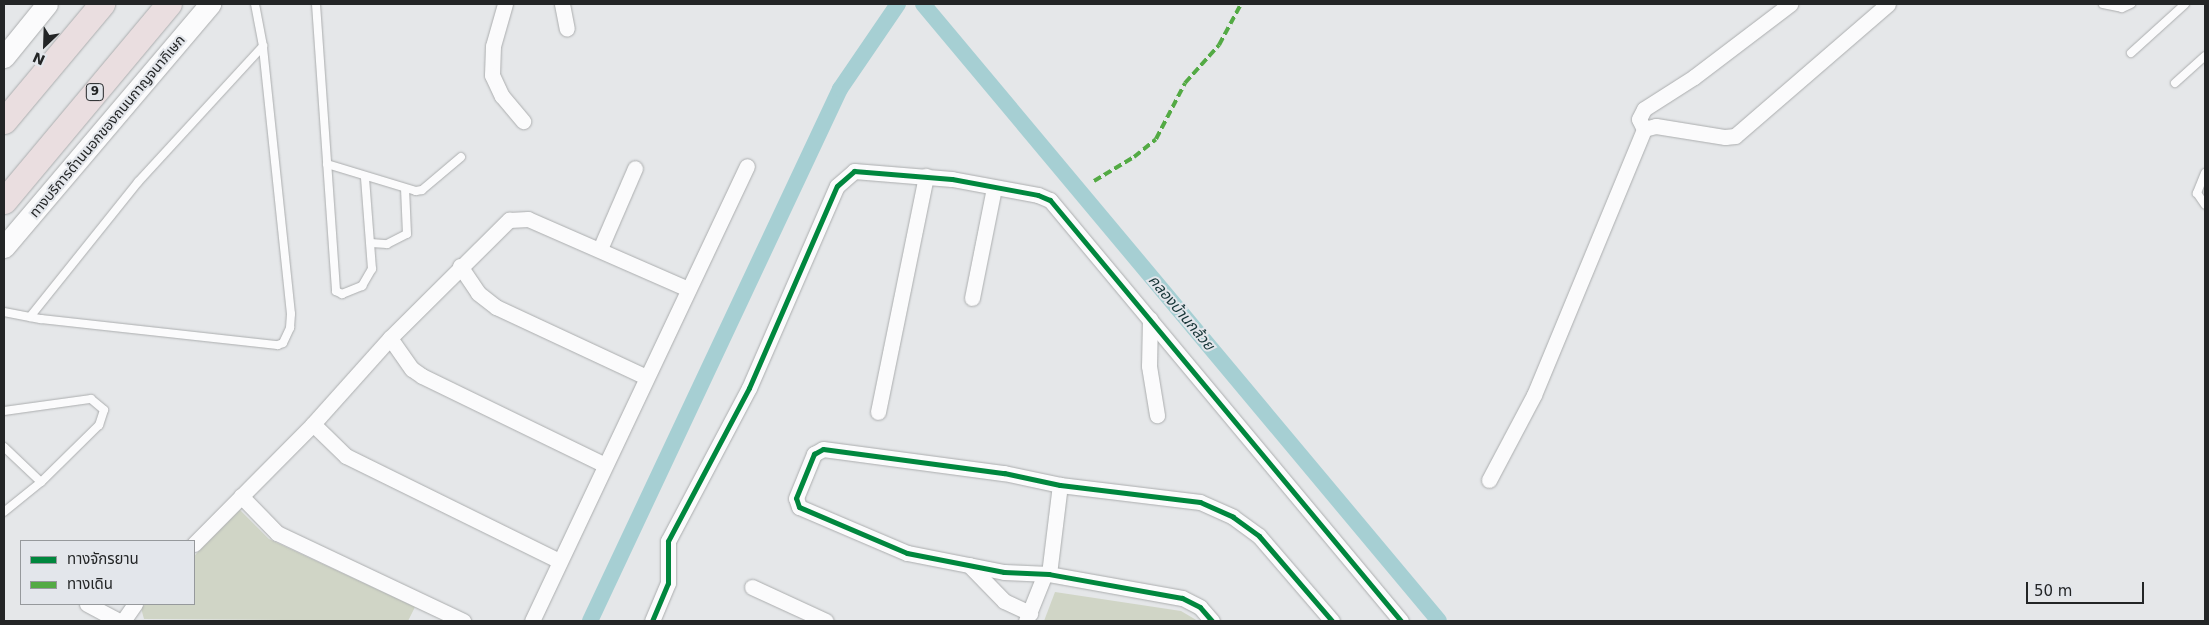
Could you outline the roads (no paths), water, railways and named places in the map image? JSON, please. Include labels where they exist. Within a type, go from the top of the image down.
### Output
[{"type":"highway","points":[[4,121],[102,4]]},
{"type":"highway","name":"9","points":[[4,201],[169,4]]},
{"type":"main road","points":[[4,56],[47,4]]},
{"type":"main road","name":"ทางบริการด้านนอกของถนนกาญจนาภิเษก","points":[[4,247],[210,4]]},
{"type":"street","points":[[505,4],[493,46],[492,75],[502,96],[523,121]]},
{"type":"street","points":[[562,4],[567,29]]},
{"type":"street","points":[[1489,480],[1534,395],[1644,129],[1639,119],[1644,109],[1694,77],[1790,4]]},
{"type":"street","points":[[1644,129],[1656,126],[1725,137],[1735,136],[1888,4]]},
{"type":"street","points":[[532,621],[747,166]]},
{"type":"street","points":[[600,249],[635,168]]},
{"type":"street","points":[[652,621],[668,583],[668,541],[749,388],[837,186],[854,171],[926,176],[1038,195],[1050,200],[1401,621]]},
{"type":"street","points":[[878,412],[926,176]]},
{"type":"street","points":[[972,298],[994,188]]},
{"type":"street","points":[[195,543],[313,424],[390,338],[460,266],[509,220],[519,217],[600,249],[688,289]]},
{"type":"street","points":[[460,266],[478,293],[496,307],[646,377]]},
{"type":"street","points":[[1150,319],[1149,366],[1157,415]]},
{"type":"street","points":[[390,338],[412,369],[422,376],[605,465]]},
{"type":"street","points":[[313,424],[346,456],[559,561]]},
{"type":"street","points":[[1212,621],[1200,607],[1182,598],[1046,575],[969,565],[907,553],[799,507],[796,498],[814,454],[823,449],[887,457],[1060,485],[1200,502],[1233,517],[1259,536],[1332,621]]},
{"type":"street","points":[[969,565],[1004,601],[1028,617],[1046,575],[1060,485]]},
{"type":"street","points":[[241,496],[277,533],[463,621]]},
{"type":"street","points":[[752,587],[826,621]]},
{"type":"street","points":[[89,605],[119,621]]},
{"type":"street","points":[[123,621],[134,605]]},
{"type":"street","points":[[429,621],[436,607]]},
{"type":"lane","points":[[4,312],[30,318],[268,344],[283,342],[290,328],[291,314],[263,46],[255,4]]},
{"type":"lane","points":[[316,4],[336,291],[351,292],[362,286],[372,269],[366,177]]},
{"type":"lane","points":[[2103,4],[2122,8],[2131,4]]},
{"type":"lane","points":[[2131,54],[2184,4]]},
{"type":"lane","points":[[30,318],[138,182],[263,46]]},
{"type":"lane","points":[[2175,82],[2205,56]]},
{"type":"lane","points":[[327,164],[405,189],[422,190],[462,157]]},
{"type":"lane","points":[[2205,173],[2196,193],[2205,205]]},
{"type":"lane","points":[[371,243],[387,244],[407,234],[405,189]]},
{"type":"lane","points":[[4,411],[91,399],[104,410],[100,425],[41,482],[4,512]]},
{"type":"lane","points":[[4,447],[41,482]]},
{"type":"waterway","points":[[590,621],[840,89],[898,4]]},
{"type":"waterway","name":"คลองบ้านกล้วย","points":[[923,4],[1439,621]]}]
